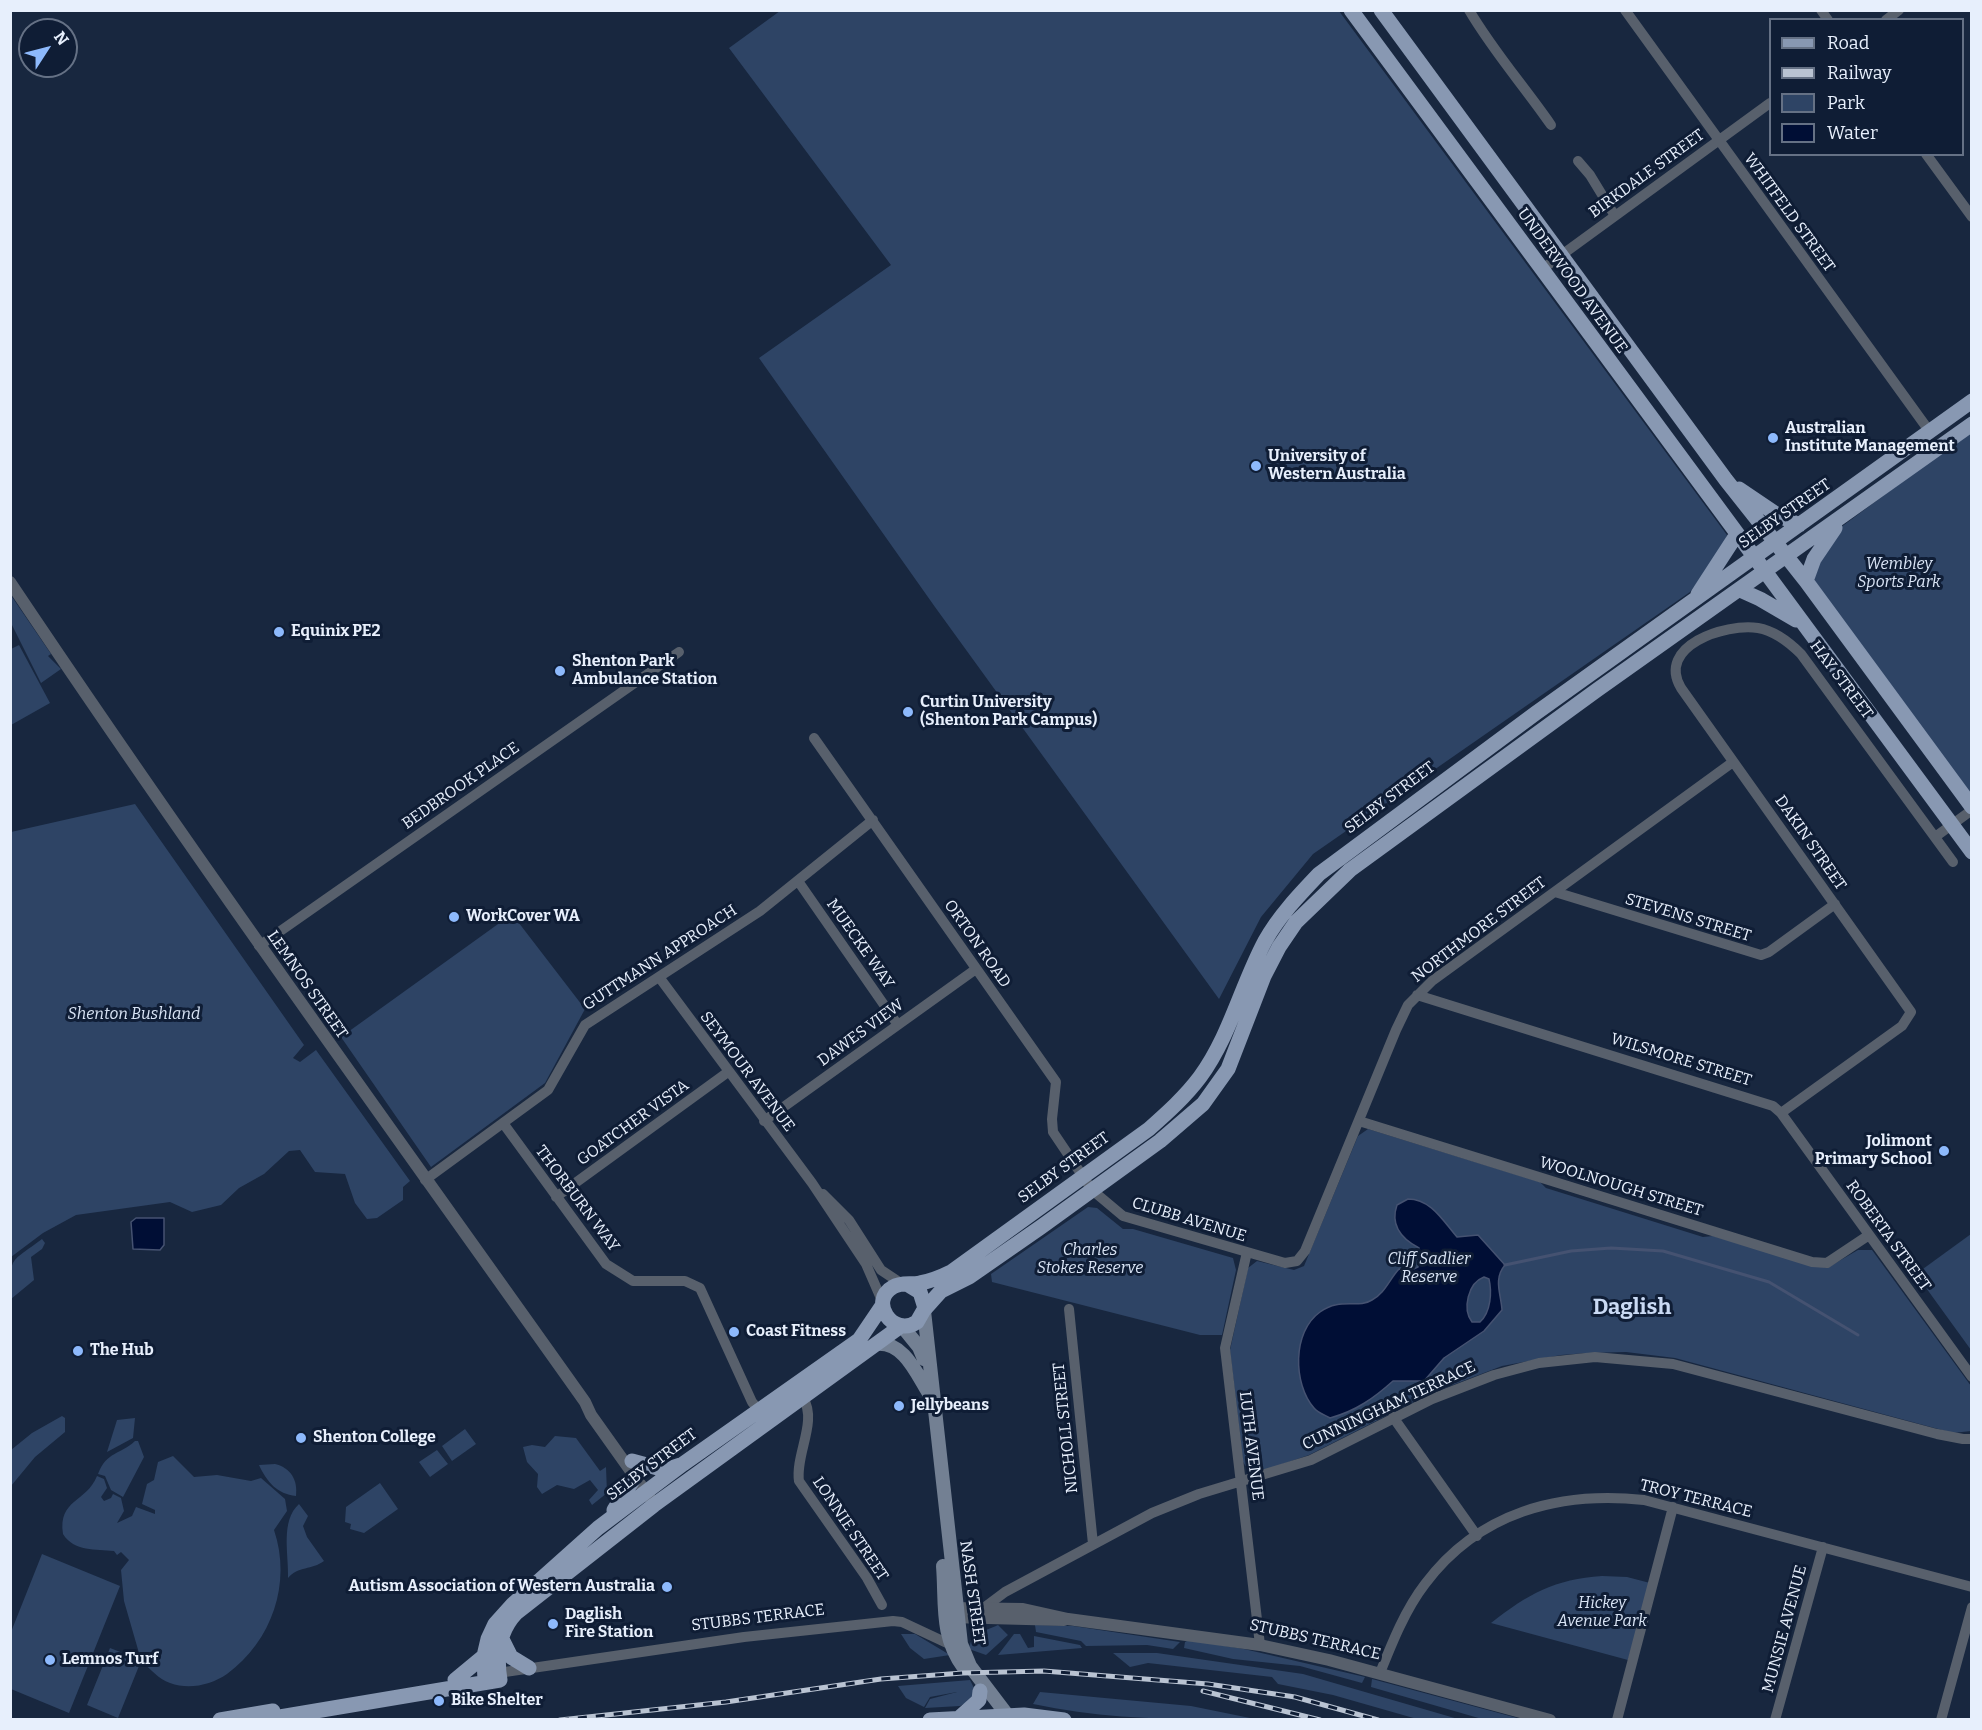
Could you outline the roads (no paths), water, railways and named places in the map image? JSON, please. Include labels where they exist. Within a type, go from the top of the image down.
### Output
[{"type":"main road","name":"UNDERWOOD AVENUE","points":[[1351,10],[1765,573]]},
{"type":"main road","name":"UNDERWOOD AVENUE","points":[[1381,10],[1726,480],[1786,558]]},
{"type":"main road","name":"SELBY STREET","points":[[905,1284],[926,1282],[951,1272],[1149,1129],[1188,1092],[1214,1056],[1265,941],[1291,903],[1319,874],[1462,768],[1971,402]]},
{"type":"main road","name":"SELBY STREET","points":[[924,1310],[941,1291],[969,1277],[1092,1190],[1160,1141],[1203,1104],[1228,1069],[1264,976],[1296,922],[1350,870],[1619,674],[1842,519],[1971,424]]},
{"type":"main road","points":[[1726,480],[1776,514],[1799,525]]},
{"type":"main road","points":[[1806,580],[1814,559],[1842,519]]},
{"type":"main road","points":[[1693,602],[1737,534]]},
{"type":"main road","name":"HAY STREET","points":[[1786,558],[1806,580],[1971,808]]},
{"type":"main road","name":"HAY STREET","points":[[1765,573],[1971,852]]},
{"type":"main road","points":[[1740,590],[1760,599],[1803,625]]},
{"type":"main road","points":[[1609,662],[1619,674]]},
{"type":"main road","points":[[1462,768],[1472,780]]},
{"type":"main road","points":[[1188,1092],[1203,1104]]},
{"type":"main road","points":[[905,1284],[922,1294],[924,1310],[915,1323],[902,1326],[888,1319],[883,1305],[888,1290],[905,1284]]},
{"type":"main road","name":"SELBY STREET","points":[[492,1677],[501,1637],[508,1622],[520,1609],[653,1497],[683,1464],[859,1340],[883,1305]]},
{"type":"main road","name":"NASH STREET","points":[[924,1310],[947,1534],[951,1613],[955,1641],[980,1690],[1003,1717]]},
{"type":"main road","name":"SELBY STREET","points":[[492,1677],[484,1656],[491,1631],[501,1617],[563,1557],[598,1528],[653,1497],[768,1423],[902,1326]]},
{"type":"main road","name":"NASH STREET","points":[[902,1326],[921,1351],[933,1400]]},
{"type":"main road","points":[[876,1344],[888,1345],[909,1360],[933,1400]]},
{"type":"main road","points":[[632,1461],[665,1470],[683,1464]]},
{"type":"main road","points":[[598,1528],[621,1503],[635,1478]]},
{"type":"main road","points":[[501,1637],[511,1657],[529,1668]]},
{"type":"main road","name":"NASH STREET","points":[[955,1641],[1003,1717]]},
{"type":"main road","points":[[455,1680],[484,1656]]},
{"type":"main road","name":"STUBBS TERRACE","points":[[220,1719],[455,1680],[492,1677]]},
{"type":"main road","name":"STUBBS TERRACE","points":[[262,1719],[492,1677]]},
{"type":"main road","points":[[960,1717],[979,1700],[980,1690]]},
{"type":"main road","points":[[930,1719],[1054,1716],[1064,1719]]},
{"type":"street","points":[[1469,10],[1494,51],[1525,87],[1551,125]]},
{"type":"street","name":"WHITFELD STREET","points":[[1625,10],[1930,432]]},
{"type":"street","name":"BIRKDALE STREET","points":[[1541,270],[1769,104]]},
{"type":"street","points":[[1927,156],[1971,217]]},
{"type":"street","points":[[1578,161],[1590,175],[1616,216]]},
{"type":"street","name":"LEMNOS STREET","points":[[10,582],[141,777],[259,946],[585,1402],[591,1415],[635,1478],[653,1497]]},
{"type":"street","name":"HAY STREET","points":[[1680,688],[1675,678],[1674,668],[1677,659],[1703,637],[1727,628],[1744,627],[1759,628],[1781,637],[1801,654],[1953,862]]},
{"type":"street","name":"BEDBROOK PLACE","points":[[259,946],[679,652]]},
{"type":"street","name":"DAKIN STREET","points":[[1680,688],[1906,1004],[1910,1017],[1902,1026],[1781,1113]]},
{"type":"street","name":"ORTON ROAD","points":[[814,738],[1056,1083],[1053,1132],[1083,1177]]},
{"type":"street","name":"NORTHMORE STREET","points":[[1301,1258],[1396,1030],[1417,995],[1432,981],[1733,762]]},
{"type":"street","name":"HAY STREET","points":[[1935,837],[1971,808]]},
{"type":"street","name":"GUTTMANN APPROACH","points":[[425,1180],[548,1090],[583,1027],[760,911],[873,820]]},
{"type":"street","name":"MUECKE WAY","points":[[798,881],[898,1025]]},
{"type":"street","name":"STEVENS STREET","points":[[1555,892],[1761,955],[1769,952],[1835,904]]},
{"type":"street","name":"DAWES VIEW","points":[[764,1121],[976,969]]},
{"type":"street","name":"SEYMOUR AVENUE","points":[[659,978],[812,1183],[868,1268],[883,1305]]},
{"type":"street","name":"WILSMORE STREET","points":[[1417,995],[1764,1101],[1781,1113]]},
{"type":"street","name":"GOATCHER VISTA","points":[[556,1197],[728,1072]]},
{"type":"street","name":"ROBERTA STREET","points":[[1781,1113],[1971,1377]]},
{"type":"street","name":"WOOLNOUGH STREET","points":[[1359,1121],[1812,1262],[1827,1263],[1869,1235]]},
{"type":"street","name":"THORBURN WAY","points":[[503,1123],[606,1264],[633,1281],[685,1281],[696,1284],[704,1294],[759,1410],[768,1423]]},
{"type":"street","name":"CLUBB AVENUE","points":[[1083,1177],[1109,1207],[1130,1220],[1285,1263],[1301,1258]]},
{"type":"street","name":"SEYMOUR AVENUE","points":[[812,1183],[849,1220],[881,1270],[905,1284]]},
{"type":"street","name":"LUTH AVENUE","points":[[1247,1252],[1225,1348],[1260,1645]]},
{"type":"street","name":"NICHOLL STREET","points":[[1069,1309],[1093,1544]]},
{"type":"street","name":"CUNNINGHAM TERRACE","points":[[983,1613],[1023,1582],[1029,1582],[1093,1544],[1152,1513],[1199,1494],[1311,1460],[1394,1417],[1494,1375],[1539,1363],[1595,1357],[1672,1364],[1937,1434],[1963,1439],[1971,1438]]},
{"type":"street","name":"LONNIE STREET","points":[[803,1398],[808,1411],[799,1462],[799,1481],[867,1578],[882,1605]]},
{"type":"street","name":"LEMNOS STREET","points":[[585,1402],[596,1412],[632,1461],[653,1497]]},
{"type":"street","points":[[1394,1417],[1477,1536]]},
{"type":"street","name":"TROY TERRACE","points":[[1380,1673],[1395,1638],[1425,1584],[1441,1566],[1477,1536],[1522,1512],[1572,1498],[1613,1497],[1644,1500],[1971,1587]]},
{"type":"street","points":[[1617,1719],[1673,1507]]},
{"type":"street","name":"MUNSIE AVENUE","points":[[1775,1719],[1823,1547]]},
{"type":"street","points":[[1941,1719],[1971,1607]]},
{"type":"street","name":"STUBBS TERRACE","points":[[951,1613],[1023,1609],[1068,1619],[1260,1645],[1380,1673],[1550,1719]]},
{"type":"street","points":[[955,1641],[983,1613]]},
{"type":"street","points":[[893,1621],[914,1618]]},
{"type":"street","name":"STUBBS TERRACE","points":[[492,1677],[529,1668],[736,1638],[893,1621],[902,1622],[955,1641]]},
{"type":"street","name":"STUBBS TERRACE","points":[[492,1677],[557,1669],[567,1664]]},
{"type":"water","points":[[1408,1199],[1416,1200],[1436,1212],[1457,1237],[1478,1235],[1505,1265],[1499,1276],[1502,1310],[1484,1331],[1444,1358],[1424,1381],[1393,1381],[1364,1403],[1330,1418],[1314,1408],[1302,1386],[1299,1358],[1304,1332],[1311,1321],[1327,1308],[1342,1304],[1361,1304],[1372,1300],[1384,1290],[1399,1269],[1409,1271],[1418,1267],[1419,1248],[1403,1236],[1396,1225],[1397,1205]],"holes":[[[1484,1277],[1489,1279],[1490,1296],[1486,1313],[1480,1322],[1472,1322],[1467,1310],[1468,1297],[1478,1280]]]},
{"type":"water","points":[[136,1218],[164,1218],[164,1245],[160,1250],[133,1249],[131,1222]]},
{"type":"waterway","points":[[1505,1265],[1571,1251],[1611,1248],[1663,1251],[1769,1282],[1858,1335]]},
{"type":"railway","points":[[560,1720],[726,1702],[881,1679],[963,1673],[1044,1671],[1208,1684],[1295,1697],[1378,1720]]},
{"type":"railway","points":[[1203,1691],[1320,1720]]},
{"type":"place","name":"Australian Institute Management","points":[[1773,438]]},
{"type":"place","name":"University of Western Australia","points":[[1256,466]]},
{"type":"place","name":"Equinix PE2","points":[[279,632]]},
{"type":"place","name":"Shenton Park Ambulance Station","points":[[560,671]]},
{"type":"place","name":"Curtin University (Shenton Park Campus)","points":[[908,712]]},
{"type":"place","name":"WorkCover WA","points":[[454,917]]},
{"type":"place","name":"Jolimont Primary School","points":[[1944,1151]]},
{"type":"place","name":"Coast Fitness","points":[[734,1332]]},
{"type":"place","name":"The Hub","points":[[78,1351]]},
{"type":"place","name":"Jellybeans","points":[[899,1406]]},
{"type":"place","name":"Shenton College","points":[[301,1438]]},
{"type":"place","name":"Autism Association of Western Australia","points":[[667,1587]]},
{"type":"place","name":"Daglish Fire Station","points":[[553,1624]]},
{"type":"place","name":"Lemnos Turf","points":[[50,1660]]},
{"type":"place","name":"Bike Shelter","points":[[439,1701]]},
{"type":"district","name":"Daglish","points":[[1632,1308]]},
{"type":"park label","name":"Wembley Sports Park","points":[[1899,574]]},
{"type":"park label","name":"Shenton Bushland","points":[[134,1015]]},
{"type":"park label","name":"Charles Stokes Reserve","points":[[1090,1260]]},
{"type":"park label","name":"Cliff Sadlier Reserve","points":[[1429,1269]]},
{"type":"park label","name":"Hickey Avenue Park","points":[[1602,1613]]}]
